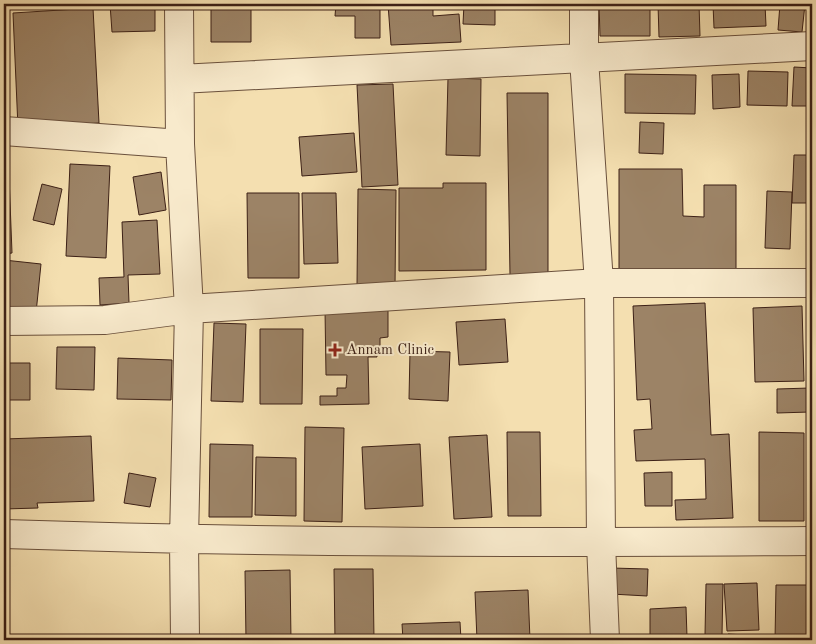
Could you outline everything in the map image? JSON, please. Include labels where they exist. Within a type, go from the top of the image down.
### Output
[{"type":"street","points":[[179,4],[180,144],[189,309],[184,540],[185,640]]},
{"type":"street","points":[[584,4],[584,59],[599,283],[600,543],[605,640]]},
{"type":"street","points":[[180,78],[812,46]]},
{"type":"street","points":[[4,131],[180,144]]},
{"type":"street","points":[[4,321],[105,320],[189,309],[599,283],[812,283]]},
{"type":"street","points":[[4,534],[184,540],[600,543],[812,541]]},
{"type":"building","points":[[110,4],[155,4],[155,31],[112,32]]},
{"type":"building","points":[[211,4],[251,4],[251,42],[211,42]]},
{"type":"building","points":[[336,4],[380,4],[380,38],[355,38],[355,16],[335,16]]},
{"type":"building","points":[[388,4],[433,4],[433,16],[459,14],[461,42],[391,45]]},
{"type":"building","points":[[464,4],[495,4],[495,25],[463,24]]},
{"type":"building","points":[[599,4],[650,4],[650,36],[600,36]]},
{"type":"building","points":[[658,4],[699,4],[700,36],[659,37]]},
{"type":"building","points":[[713,4],[765,4],[766,26],[714,28]]},
{"type":"building","points":[[780,4],[805,4],[802,32],[778,30]]},
{"type":"building","points":[[93,8],[99,123],[18,128],[13,13]]},
{"type":"building","points":[[794,67],[812,68],[812,106],[792,106]]},
{"type":"building","points":[[748,71],[788,72],[787,106],[747,105]]},
{"type":"building","points":[[625,74],[696,75],[695,114],[625,113]]},
{"type":"building","points":[[739,74],[740,107],[713,109],[712,75]]},
{"type":"building","points":[[448,78],[481,79],[480,156],[446,155]]},
{"type":"building","points":[[393,84],[398,185],[362,187],[357,85]]},
{"type":"building","points":[[507,93],[548,93],[548,274],[510,275]]},
{"type":"building","points":[[640,122],[664,123],[663,154],[639,153]]},
{"type":"building","points":[[354,133],[357,172],[302,176],[299,137]]},
{"type":"building","points":[[794,155],[812,155],[812,203],[792,203]]},
{"type":"building","points":[[70,164],[110,166],[106,258],[66,256]]},
{"type":"building","points":[[619,169],[682,169],[683,216],[704,217],[704,185],[736,185],[736,274],[619,274]]},
{"type":"building","points":[[161,172],[166,210],[139,215],[133,177]]},
{"type":"building","points":[[4,176],[9,176],[12,253],[4,254]]},
{"type":"building","points":[[443,183],[486,183],[486,270],[399,271],[399,188],[443,188]]},
{"type":"building","points":[[42,184],[62,189],[54,225],[33,220]]},
{"type":"building","points":[[358,189],[396,190],[395,287],[357,286]]},
{"type":"building","points":[[767,191],[792,192],[790,249],[765,248]]},
{"type":"building","points":[[247,193],[299,193],[299,278],[248,278]]},
{"type":"building","points":[[302,193],[336,193],[338,263],[304,264]]},
{"type":"building","points":[[157,220],[160,274],[128,275],[129,303],[100,305],[99,278],[124,277],[122,222]]},
{"type":"building","points":[[4,260],[41,264],[36,313],[4,309]]},
{"type":"building","points":[[705,303],[711,435],[729,434],[733,518],[676,520],[675,500],[706,499],[705,459],[636,461],[634,430],[652,429],[650,399],[637,400],[633,306]]},
{"type":"building","points":[[802,306],[804,381],[755,382],[753,308]]},
{"type":"building","points":[[388,309],[388,337],[380,338],[380,347],[376,347],[377,357],[368,357],[369,404],[320,405],[320,396],[337,396],[337,388],[346,388],[347,375],[326,375],[325,310]]},
{"type":"building","points":[[505,319],[508,362],[459,365],[456,322]]},
{"type":"building","points":[[214,323],[246,324],[243,402],[211,401]]},
{"type":"building","points":[[260,329],[303,329],[302,404],[260,404]]},
{"type":"building","points":[[57,347],[95,347],[94,390],[56,389]]},
{"type":"building","points":[[410,351],[450,352],[448,401],[409,399]]},
{"type":"building","points":[[118,358],[172,360],[171,400],[117,399]]},
{"type":"building","points":[[4,363],[30,363],[30,400],[4,400]]},
{"type":"building","points":[[810,388],[810,412],[777,413],[777,389]]},
{"type":"building","points":[[305,427],[344,428],[342,522],[304,521]]},
{"type":"building","points":[[507,432],[540,432],[541,516],[508,516]]},
{"type":"building","points":[[759,432],[804,433],[804,521],[759,521]]},
{"type":"building","points":[[487,435],[492,517],[454,519],[449,437]]},
{"type":"building","points":[[91,436],[94,501],[37,503],[38,508],[4,509],[4,439]]},
{"type":"building","points":[[210,444],[253,445],[252,517],[209,517]]},
{"type":"building","points":[[420,444],[423,506],[365,509],[362,447]]},
{"type":"building","points":[[256,457],[296,458],[296,516],[255,515]]},
{"type":"building","points":[[672,472],[672,506],[645,506],[644,473]]},
{"type":"building","points":[[129,473],[156,478],[150,507],[124,503]]},
{"type":"building","points":[[611,568],[648,569],[647,596],[611,594]]},
{"type":"building","points":[[334,569],[373,569],[374,640],[335,640]]},
{"type":"building","points":[[290,570],[291,640],[246,640],[245,571]]},
{"type":"building","points":[[757,583],[759,630],[727,631],[724,584]]},
{"type":"building","points":[[706,584],[723,584],[722,635],[705,635]]},
{"type":"building","points":[[776,585],[812,585],[812,640],[775,640]]},
{"type":"building","points":[[528,590],[530,640],[477,640],[475,592]]},
{"type":"building","points":[[686,607],[687,637],[650,638],[650,609]]},
{"type":"building","points":[[460,622],[461,640],[403,640],[402,624]]},
{"type":"building","points":[[728,634],[746,635],[745,640],[727,640]]},
{"type":"place","name":"Annam Clinic","points":[[335,350]]}]
